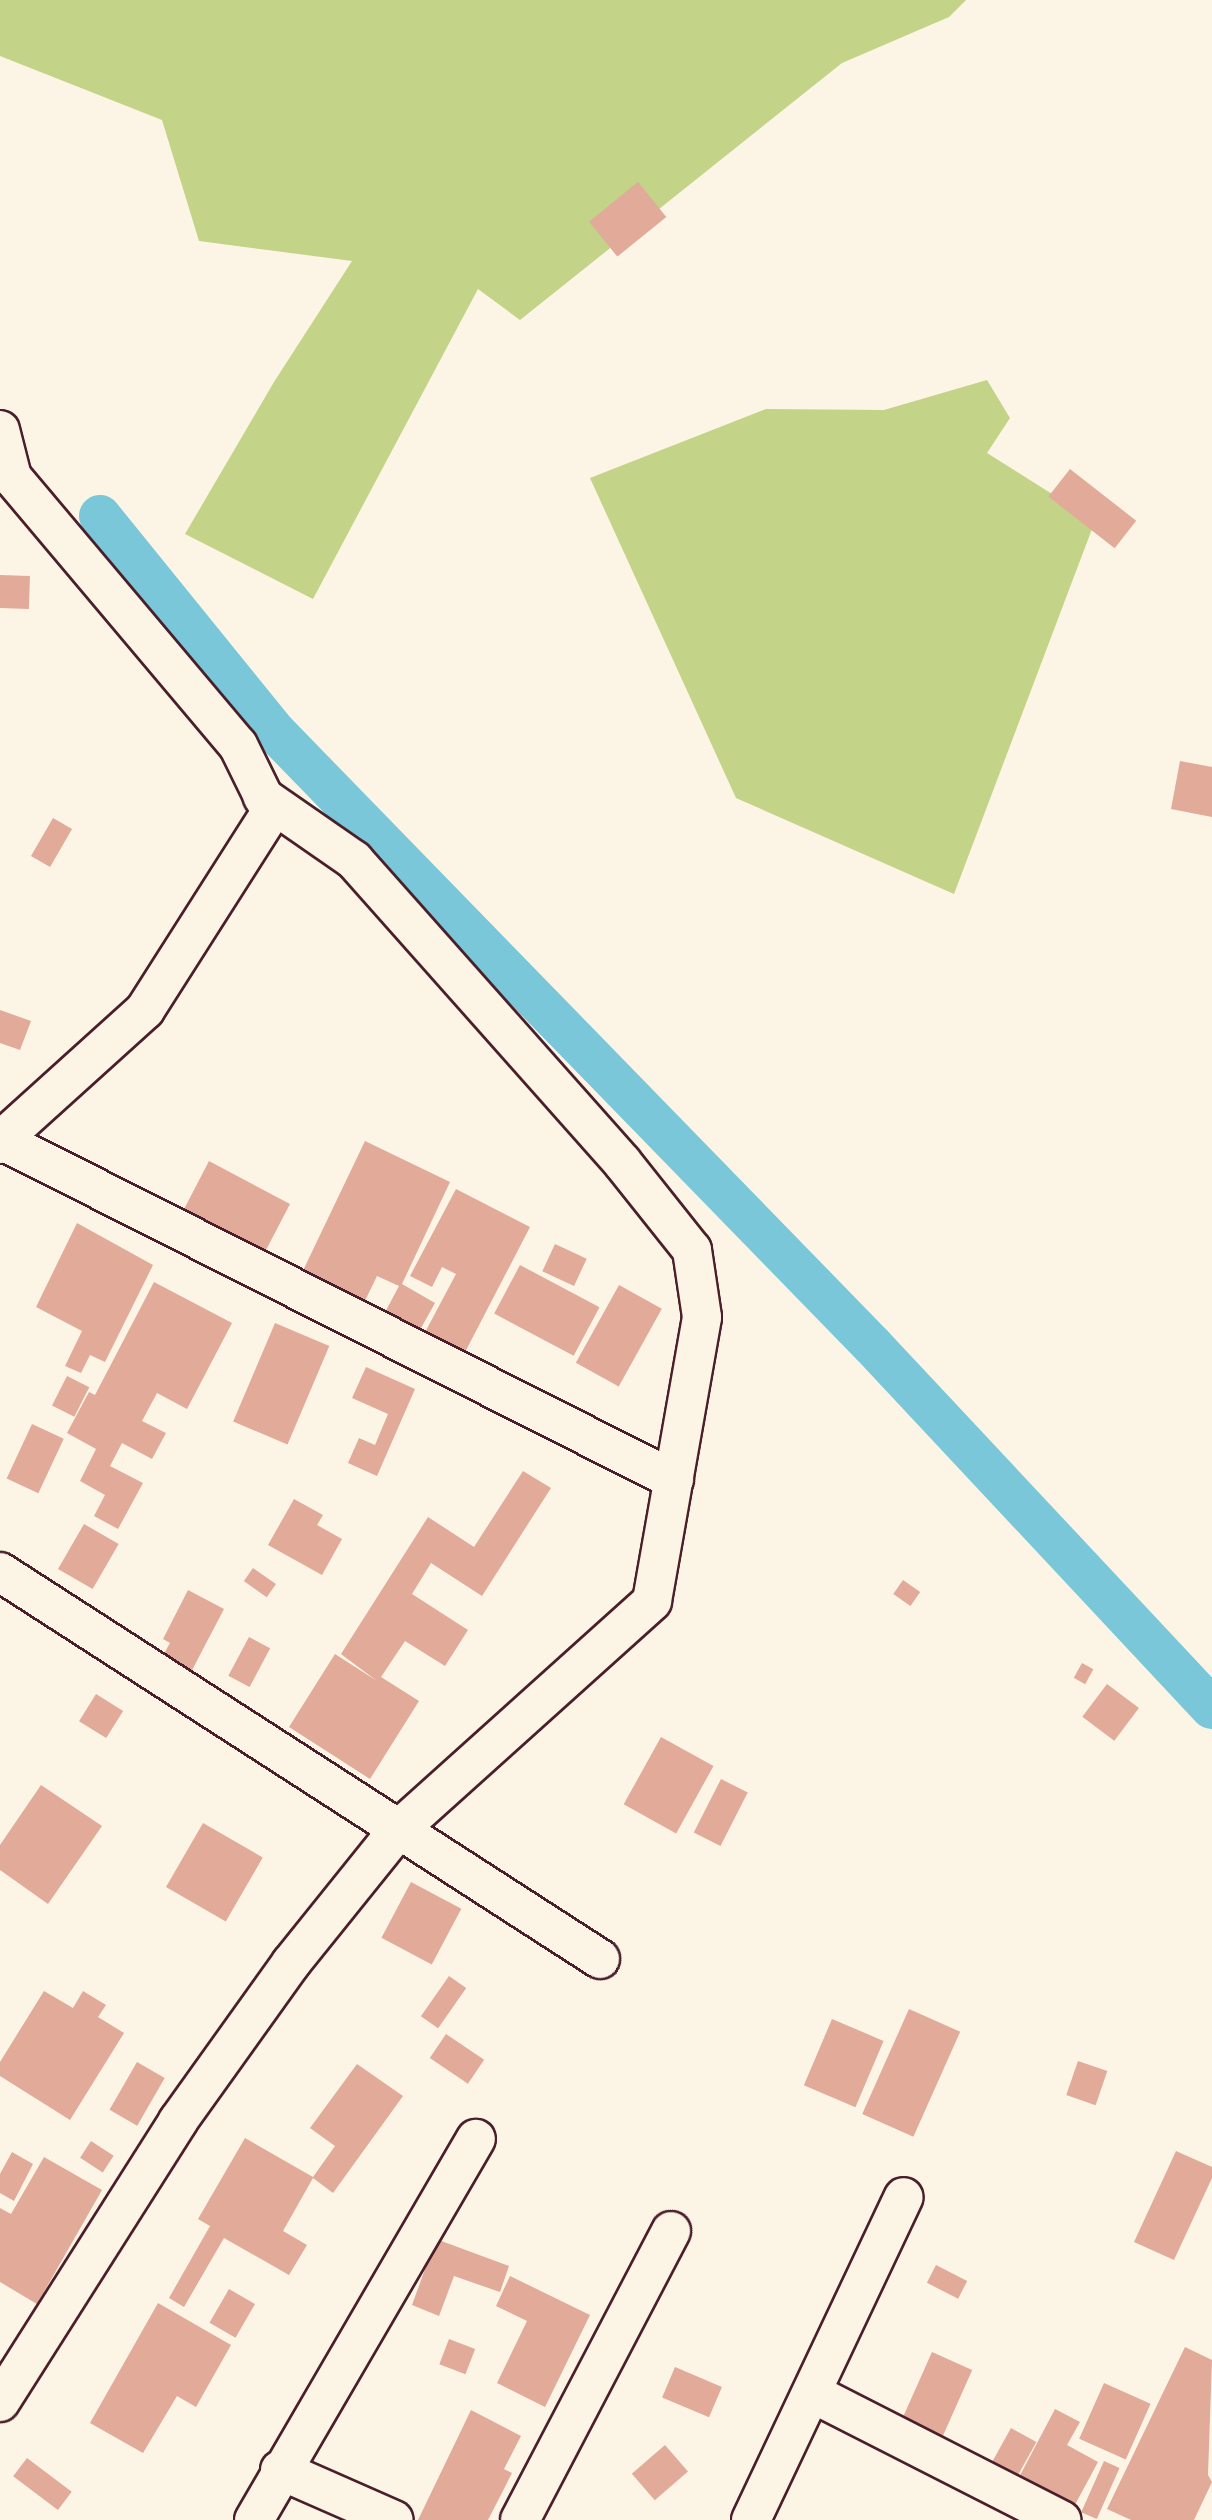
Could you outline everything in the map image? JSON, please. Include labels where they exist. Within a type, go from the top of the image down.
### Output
[{"type":"street","points":[[0,430],[12,477],[238,745],[271,813],[145,1010],[0,1141],[674,1480]]},
{"type":"street","points":[[0,2402],[178,2121],[291,1963],[397,1831],[652,1601],[702,1317],[692,1250],[622,1162],[354,860],[263,797]]},
{"type":"street","points":[[0,1573],[397,1831],[600,1959]]},
{"type":"street","points":[[254,2520],[280,2470],[476,2139]]},
{"type":"street","points":[[751,2520],[904,2197]]},
{"type":"street","points":[[528,2518],[671,2231]]},
{"type":"street","points":[[812,2393],[1061,2520]]},
{"type":"street","points":[[280,2470],[394,2520]]},
{"type":"green space","points":[[0,0],[966,0],[949,17],[842,63],[520,320],[478,289],[313,599],[185,534],[274,382],[352,261],[199,241],[162,120],[0,56]]},
{"type":"green space","points":[[987,380],[1010,418],[987,453],[1095,521],[954,894],[736,798],[590,478],[766,409],[884,410]]},
{"type":"building","points":[[638,182],[666,217],[617,257],[589,222]]},
{"type":"building","points":[[1070,469],[1136,521],[1115,548],[1048,497]]},
{"type":"building","points":[[0,575],[30,576],[29,609],[0,608]]},
{"type":"building","points":[[1180,761],[1212,767],[1212,817],[1171,809]]},
{"type":"building","points":[[53,818],[72,829],[50,867],[31,856]]},
{"type":"building","points":[[0,1010],[31,1021],[20,1050],[0,1043]]},
{"type":"building","points":[[365,1141],[450,1182],[402,1284],[435,1303],[416,1337],[382,1318],[399,1286],[377,1276],[360,1311],[298,1281]]},
{"type":"building","points":[[209,1161],[290,1204],[254,1273],[181,1215]]},
{"type":"building","points":[[456,1189],[530,1227],[462,1358],[422,1338],[456,1274],[442,1267],[432,1287],[410,1276]]},
{"type":"building","points":[[77,1223],[153,1265],[105,1362],[90,1355],[81,1373],[65,1366],[82,1331],[36,1307]]},
{"type":"building","points":[[555,1244],[587,1259],[574,1286],[542,1271]]},
{"type":"building","points":[[520,1265],[599,1307],[574,1356],[494,1314]]},
{"type":"building","points":[[154,1282],[232,1323],[187,1409],[157,1393],[142,1421],[166,1433],[152,1459],[122,1443],[110,1466],[143,1483],[118,1529],[94,1516],[105,1495],[80,1481],[96,1449],[67,1433],[89,1392],[95,1395]]},
{"type":"building","points":[[619,1285],[662,1309],[619,1387],[576,1363]]},
{"type":"building","points":[[275,1323],[329,1346],[288,1445],[233,1421]]},
{"type":"building","points":[[366,1367],[415,1389],[377,1476],[348,1463],[359,1438],[375,1445],[388,1414],[352,1398]]},
{"type":"building","points":[[67,1376],[89,1387],[74,1417],[52,1405]]},
{"type":"building","points":[[32,1424],[64,1439],[38,1493],[7,1478]]},
{"type":"building","points":[[523,1471],[551,1488],[482,1596],[431,1563],[412,1594],[468,1630],[445,1666],[405,1641],[381,1677],[419,1701],[370,1779],[289,1727],[335,1654],[377,1681],[341,1654],[428,1517],[474,1547]]},
{"type":"building","points":[[294,1499],[323,1515],[317,1525],[342,1539],[322,1575],[268,1545]]},
{"type":"building","points":[[84,1524],[119,1544],[93,1589],[58,1569]]},
{"type":"building","points":[[253,1568],[276,1584],[267,1597],[244,1581]]},
{"type":"building","points":[[903,1580],[920,1592],[910,1606],[893,1594]]},
{"type":"building","points":[[188,1590],[224,1609],[190,1674],[161,1659],[170,1643],[163,1639]]},
{"type":"building","points":[[249,1637],[270,1648],[250,1687],[228,1676]]},
{"type":"building","points":[[1082,1663],[1093,1669],[1085,1684],[1074,1678]]},
{"type":"building","points":[[1107,1684],[1139,1708],[1114,1741],[1082,1717]]},
{"type":"building","points":[[96,1694],[123,1711],[106,1738],[79,1721]]},
{"type":"building","points":[[661,1737],[713,1766],[676,1833],[624,1804]]},
{"type":"building","points":[[721,1779],[748,1793],[720,1846],[694,1832]]},
{"type":"building","points":[[41,1785],[102,1826],[48,1904],[0,1870],[0,1845]]},
{"type":"building","points":[[203,1823],[263,1858],[226,1922],[166,1887]]},
{"type":"building","points":[[411,1882],[461,1909],[432,1964],[381,1938]]},
{"type":"building","points":[[449,1976],[466,1988],[438,2028],[421,2016]]},
{"type":"building","points":[[44,1991],[73,2008],[83,1991],[106,2005],[98,2017],[124,2033],[70,2120],[0,2076],[0,2062]]},
{"type":"building","points":[[909,2009],[960,2032],[913,2137],[862,2114]]},
{"type":"building","points":[[832,2019],[884,2041],[855,2107],[804,2085]]},
{"type":"building","points":[[446,2034],[484,2060],[468,2084],[430,2058]]},
{"type":"building","points":[[1078,2061],[1107,2071],[1096,2105],[1066,2095]]},
{"type":"building","points":[[137,2062],[165,2078],[137,2126],[110,2110]]},
{"type":"building","points":[[357,2064],[403,2096],[333,2193],[313,2178],[283,2231],[307,2245],[289,2275],[224,2238],[184,2307],[169,2298],[210,2226],[198,2219],[245,2138],[313,2177],[335,2146],[310,2128]]},
{"type":"building","points":[[91,2141],[114,2156],[103,2172],[80,2158]]},
{"type":"building","points":[[1176,2151],[1212,2167],[1212,2178],[1174,2260],[1134,2242]]},
{"type":"building","points":[[12,2152],[33,2164],[14,2201],[0,2193],[0,2174]]},
{"type":"building","points":[[44,2157],[102,2190],[37,2304],[0,2282],[0,2208],[11,2214]]},
{"type":"building","points":[[436,2239],[509,2266],[500,2292],[454,2276],[439,2316],[412,2305]]},
{"type":"building","points":[[936,2265],[967,2281],[958,2299],[927,2283]]},
{"type":"building","points":[[510,2276],[590,2315],[545,2407],[497,2383],[527,2321],[496,2306]]},
{"type":"building","points":[[229,2289],[255,2304],[235,2338],[209,2323]]},
{"type":"building","points":[[158,2303],[231,2345],[196,2407],[177,2396],[143,2453],[90,2423]]},
{"type":"building","points":[[449,2339],[475,2349],[465,2374],[439,2364]]},
{"type":"building","points":[[1185,2347],[1212,2360],[1208,2475],[1212,2482],[1194,2520],[1131,2520],[1107,2509]]},
{"type":"building","points":[[932,2352],[972,2370],[935,2454],[895,2436]]},
{"type":"building","points":[[675,2367],[722,2387],[709,2417],[662,2397]]},
{"type":"building","points":[[1104,2383],[1151,2404],[1126,2459],[1079,2439]]},
{"type":"building","points":[[1055,2409],[1080,2422],[1067,2445],[1098,2462],[1070,2514],[1015,2485]]},
{"type":"building","points":[[471,2410],[521,2436],[504,2469],[512,2473],[488,2520],[418,2520]]},
{"type":"building","points":[[1011,2428],[1036,2442],[1016,2480],[990,2466]]},
{"type":"building","points":[[665,2445],[688,2471],[655,2500],[632,2474]]},
{"type":"building","points":[[27,2458],[72,2492],[58,2510],[13,2476]]},
{"type":"building","points":[[1104,2461],[1120,2468],[1097,2519],[1081,2512]]},
{"type":"waterway","points":[[100,516],[276,733],[872,1345],[1212,1708]]}]
